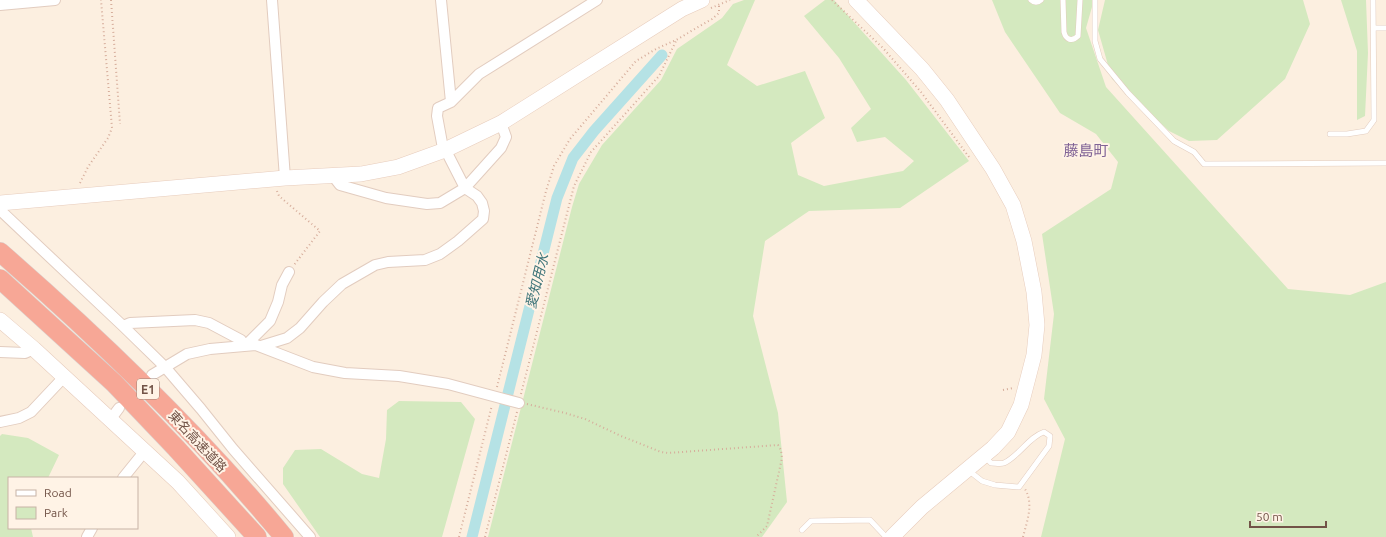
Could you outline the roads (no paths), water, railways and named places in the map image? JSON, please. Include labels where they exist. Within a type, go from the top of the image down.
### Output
[{"type":"highway","name":"東名高速道路","points":[[0,252],[104,346],[147,388],[190,432],[284,537]]},
{"type":"highway","name":"東名高速道路","points":[[0,278],[114,382],[257,537]]},
{"type":"street","points":[[0,6],[55,0]]},
{"type":"street","points":[[272,0],[278,179]]},
{"type":"street","points":[[441,0],[451,102]]},
{"type":"street","points":[[152,375],[187,354],[210,349],[261,346],[287,338],[300,328],[323,302],[342,284],[375,265],[388,262],[425,260],[440,254],[458,241],[483,219],[484,211],[482,203],[477,196],[465,188],[445,150],[442,143],[438,108],[451,102],[478,74],[597,0]]},
{"type":"street","points":[[0,203],[278,179],[361,174],[398,167],[445,150],[501,123],[682,10],[702,0]]},
{"type":"street","points":[[856,0],[922,69],[947,100],[993,168],[1013,205],[1024,241],[1034,292],[1037,325],[1034,355],[1021,405],[1008,432],[993,448],[968,470],[922,507],[892,537]]},
{"type":"street","points":[[333,176],[340,186],[386,198],[427,204],[440,203],[465,188],[501,148],[506,137],[501,123]]},
{"type":"street","points":[[0,210],[165,367],[310,537]]},
{"type":"street","points":[[245,346],[270,321],[278,302],[282,285],[289,272]]},
{"type":"street","points":[[0,320],[34,349],[178,482],[228,537]]},
{"type":"street","points":[[123,326],[130,323],[195,320],[209,323],[241,340],[245,346]]},
{"type":"street","points":[[261,346],[313,367],[345,373],[399,376],[448,384],[519,403]]},
{"type":"street","points":[[0,352],[25,353],[34,349]]},
{"type":"street","points":[[0,422],[19,418],[31,412],[64,377]]},
{"type":"street","points":[[110,420],[119,408]]},
{"type":"street","points":[[124,477],[144,452]]},
{"type":"lane","points":[[1031,0],[1035,2],[1041,0]]},
{"type":"lane","points":[[1063,0],[1064,32],[1068,39],[1072,40],[1078,36],[1080,0]]},
{"type":"lane","points":[[1095,0],[1095,42],[1100,59],[1128,93],[1174,141],[1194,152],[1204,164],[1386,163]]},
{"type":"lane","points":[[1330,134],[1346,134],[1366,131],[1374,120],[1373,0]]},
{"type":"lane","points":[[1374,28],[1386,28]]},
{"type":"lane","points":[[968,470],[982,481],[995,485],[1019,487],[1049,446],[1050,436],[1044,432],[1036,435],[1025,447],[1003,463],[991,463],[984,456]]},
{"type":"lane","points":[[802,530],[811,521],[870,520],[886,537]]},
{"type":"waterway","name":"愛知用水","points":[[472,537],[557,198],[573,158],[594,131],[662,55]]},
{"type":"district","name":"藤島町","points":[[1086,150]]}]
